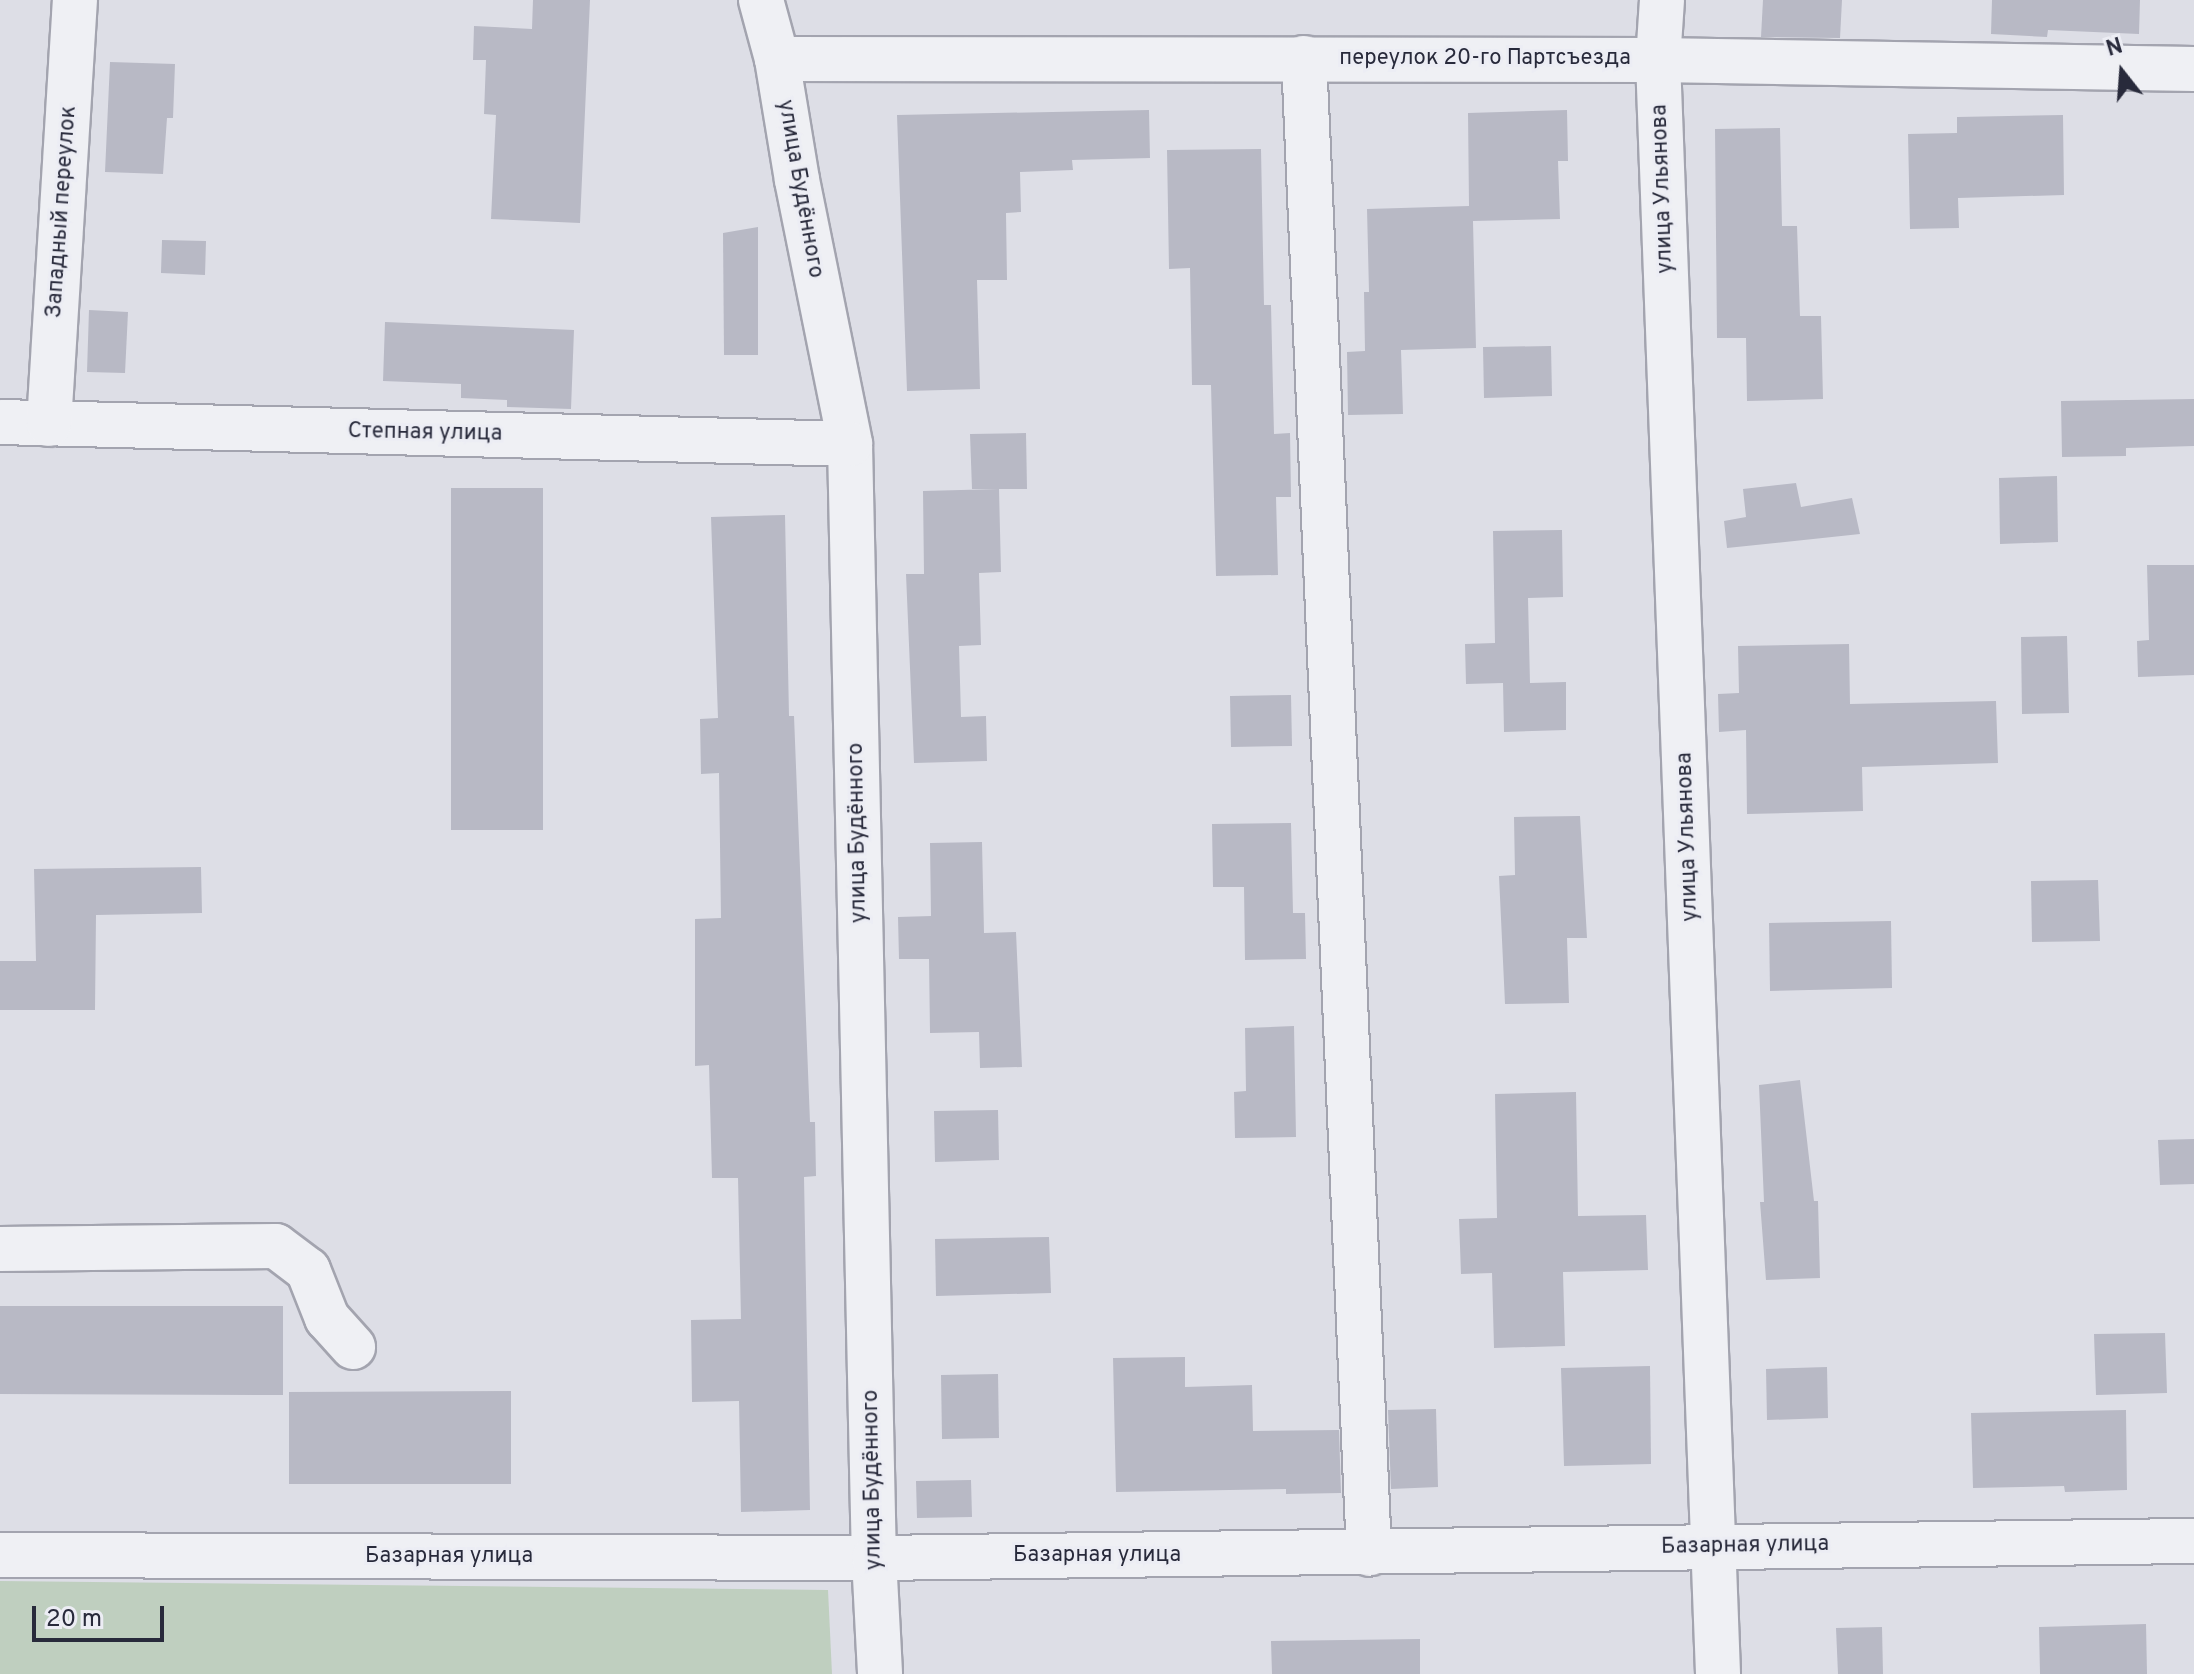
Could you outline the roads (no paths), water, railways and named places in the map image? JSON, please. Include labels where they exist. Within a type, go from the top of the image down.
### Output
[{"type":"street","name":"Западный переулок","points":[[49,424],[75,0]]},
{"type":"street","name":"улица Будённого","points":[[761,0],[777,59],[797,180],[850,444],[874,1558],[880,1674]]},
{"type":"street","name":"улица Ульянова","points":[[1662,0],[1658,60],[1718,1674]]},
{"type":"street","points":[[1304,58],[1369,1554]]},
{"type":"street","name":"переулок 20-го Партсъезда","points":[[777,59],[1658,60],[2194,69]]},
{"type":"street","name":"Степная улица","points":[[0,422],[850,444]]},
{"type":"street","points":[[0,1249],[276,1246],[308,1270],[327,1318],[353,1347]]},
{"type":"street","name":"Базарная улица","points":[[0,1555],[874,1558],[2194,1541]]}]
